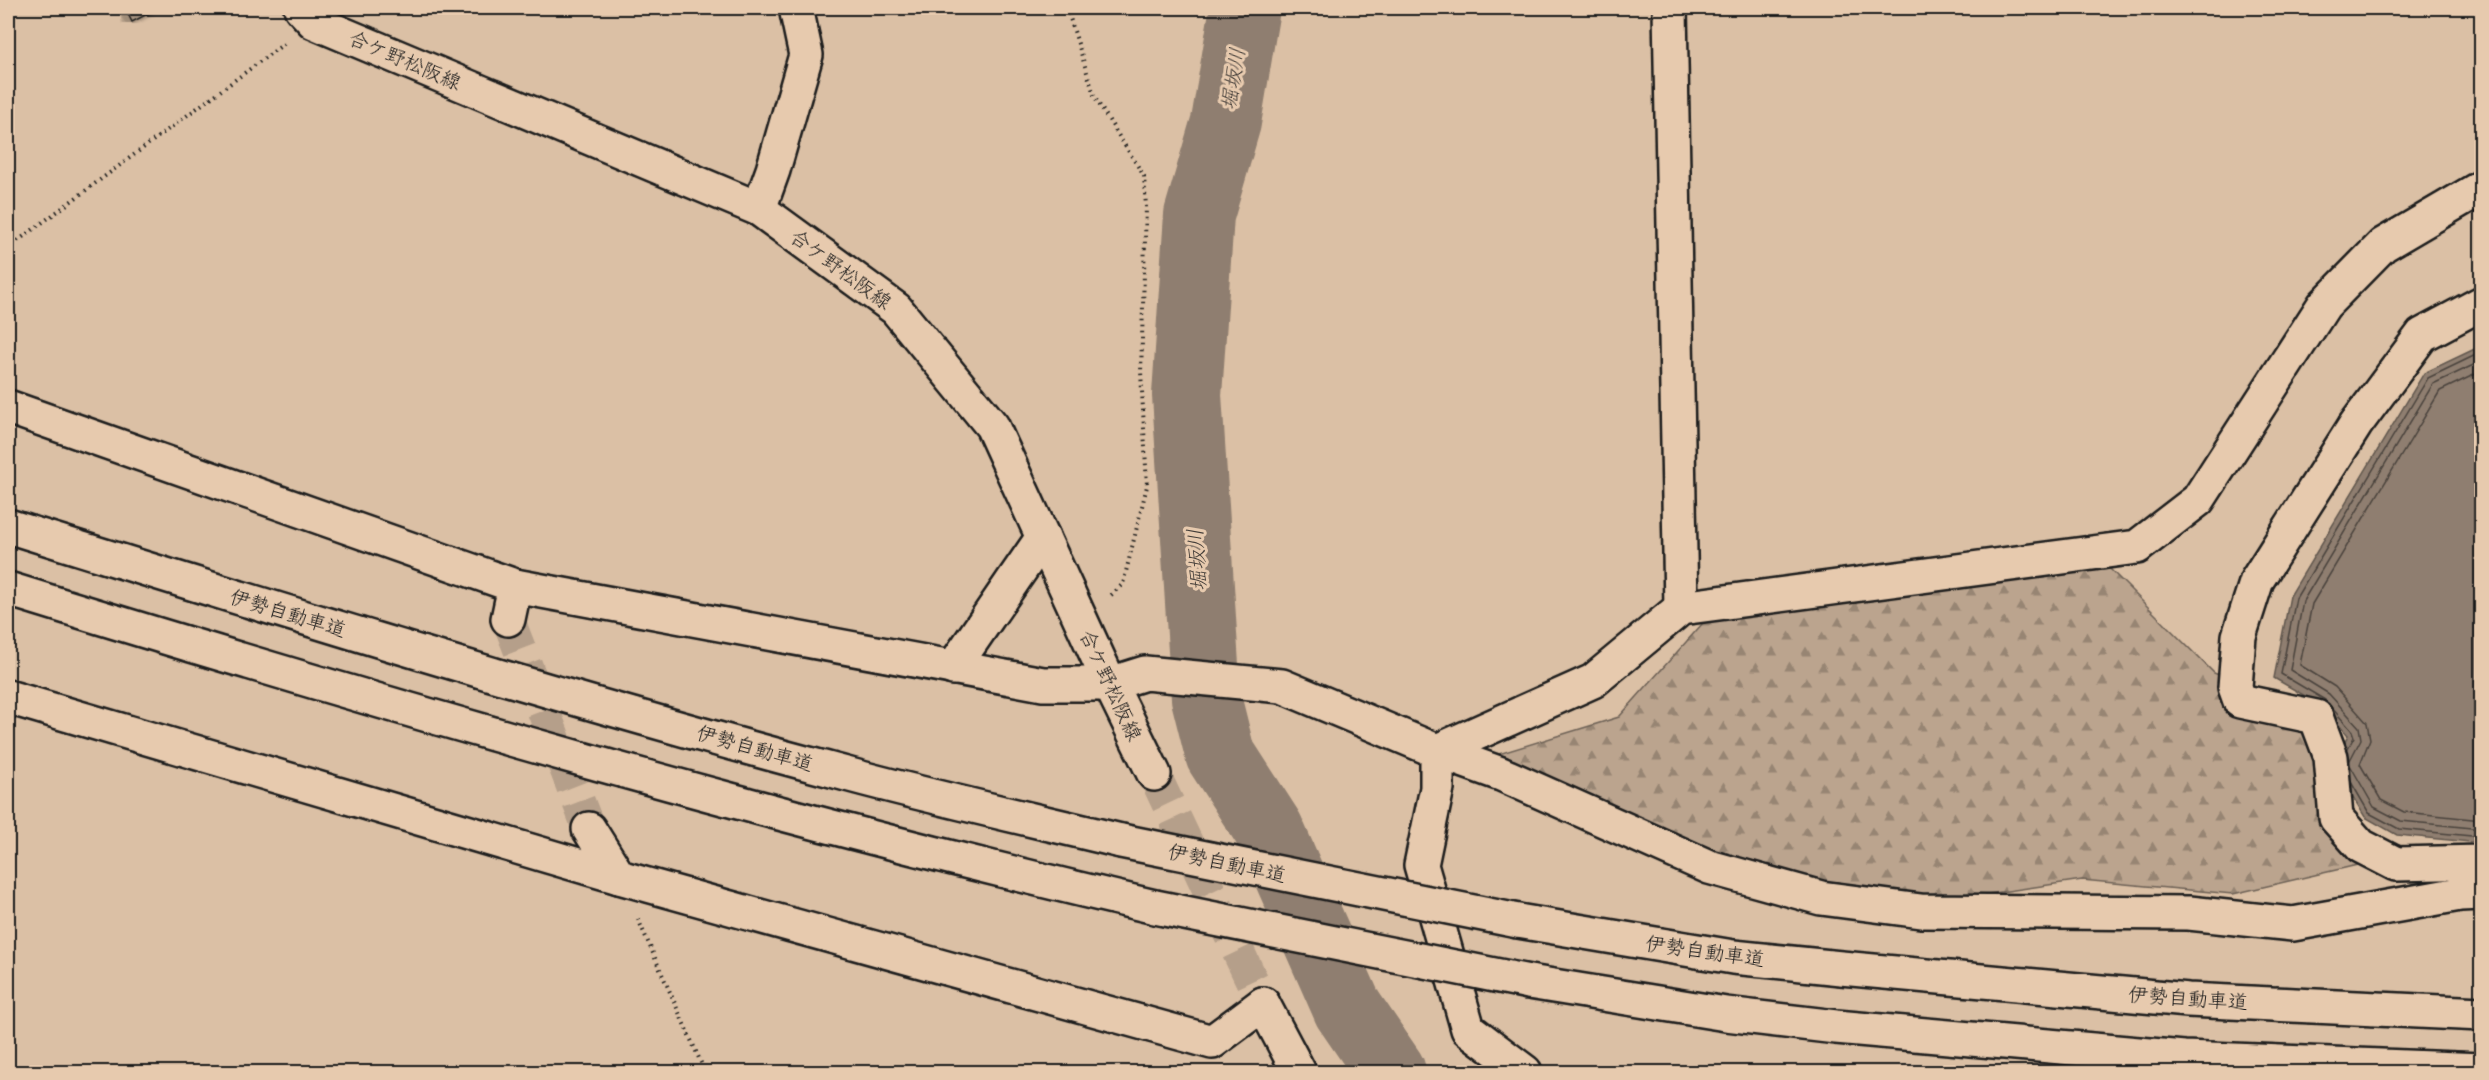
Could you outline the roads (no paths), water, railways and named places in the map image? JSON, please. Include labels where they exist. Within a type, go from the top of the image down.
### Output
[{"type":"main road","points":[[759,210],[806,55],[796,8]]},
{"type":"main road","points":[[1670,8],[1681,608]]},
{"type":"main road","name":"合ケ野松阪線","points":[[308,14],[759,210],[896,309],[992,426],[1082,625],[1154,774]]},
{"type":"main road","points":[[1437,751],[1593,681],[1681,608],[2137,547],[2198,500],[2324,305],[2384,245],[2481,187]]},
{"type":"main road","points":[[2481,303],[2422,335],[2349,434],[2257,580],[2239,636],[2235,687],[2240,701],[2316,717],[2331,757],[2336,818],[2361,846],[2396,864],[2481,862]]},
{"type":"main road","points":[[8,407],[514,586],[1043,684],[1110,684],[1145,674],[1282,686],[1437,751],[1501,774],[1709,867],[1821,898],[1921,911],[2189,913],[2293,924],[2460,894],[2481,893]]},
{"type":"main road","name":"伊勢自動車道","points":[[8,526],[293,615],[851,775],[1121,841],[1518,921],[1722,955],[1841,968],[2188,1000],[2481,1014]]},
{"type":"main road","points":[[953,668],[1042,537]]},
{"type":"main road","points":[[508,619],[514,586]]},
{"type":"main road","points":[[8,589],[441,720],[715,797],[994,870],[1155,908],[1529,982],[1725,1014],[1836,1027],[2184,1058],[2481,1070]]},
{"type":"main road","points":[[8,697],[619,877],[1212,1042],[1263,1005],[1299,1072]]},
{"type":"main road","points":[[1437,751],[1437,788],[1421,865],[1468,1029],[1525,1072]]},
{"type":"main road","points":[[589,829],[619,877]]},
{"type":"water","points":[[2481,346],[2481,843],[2397,835],[2365,817],[2333,764],[2348,735],[2321,705],[2274,678],[2290,596],[2424,373]]},
{"type":"waterway","name":"堀坂川","points":[[1245,8],[1226,122],[1199,215],[1187,395],[1206,698],[1220,754],[1269,830],[1348,1009],[1391,1072]]},
{"type":"tunnel","points":[[508,619],[589,829]]},
{"type":"tunnel","points":[[1154,774],[1263,1004]]}]
